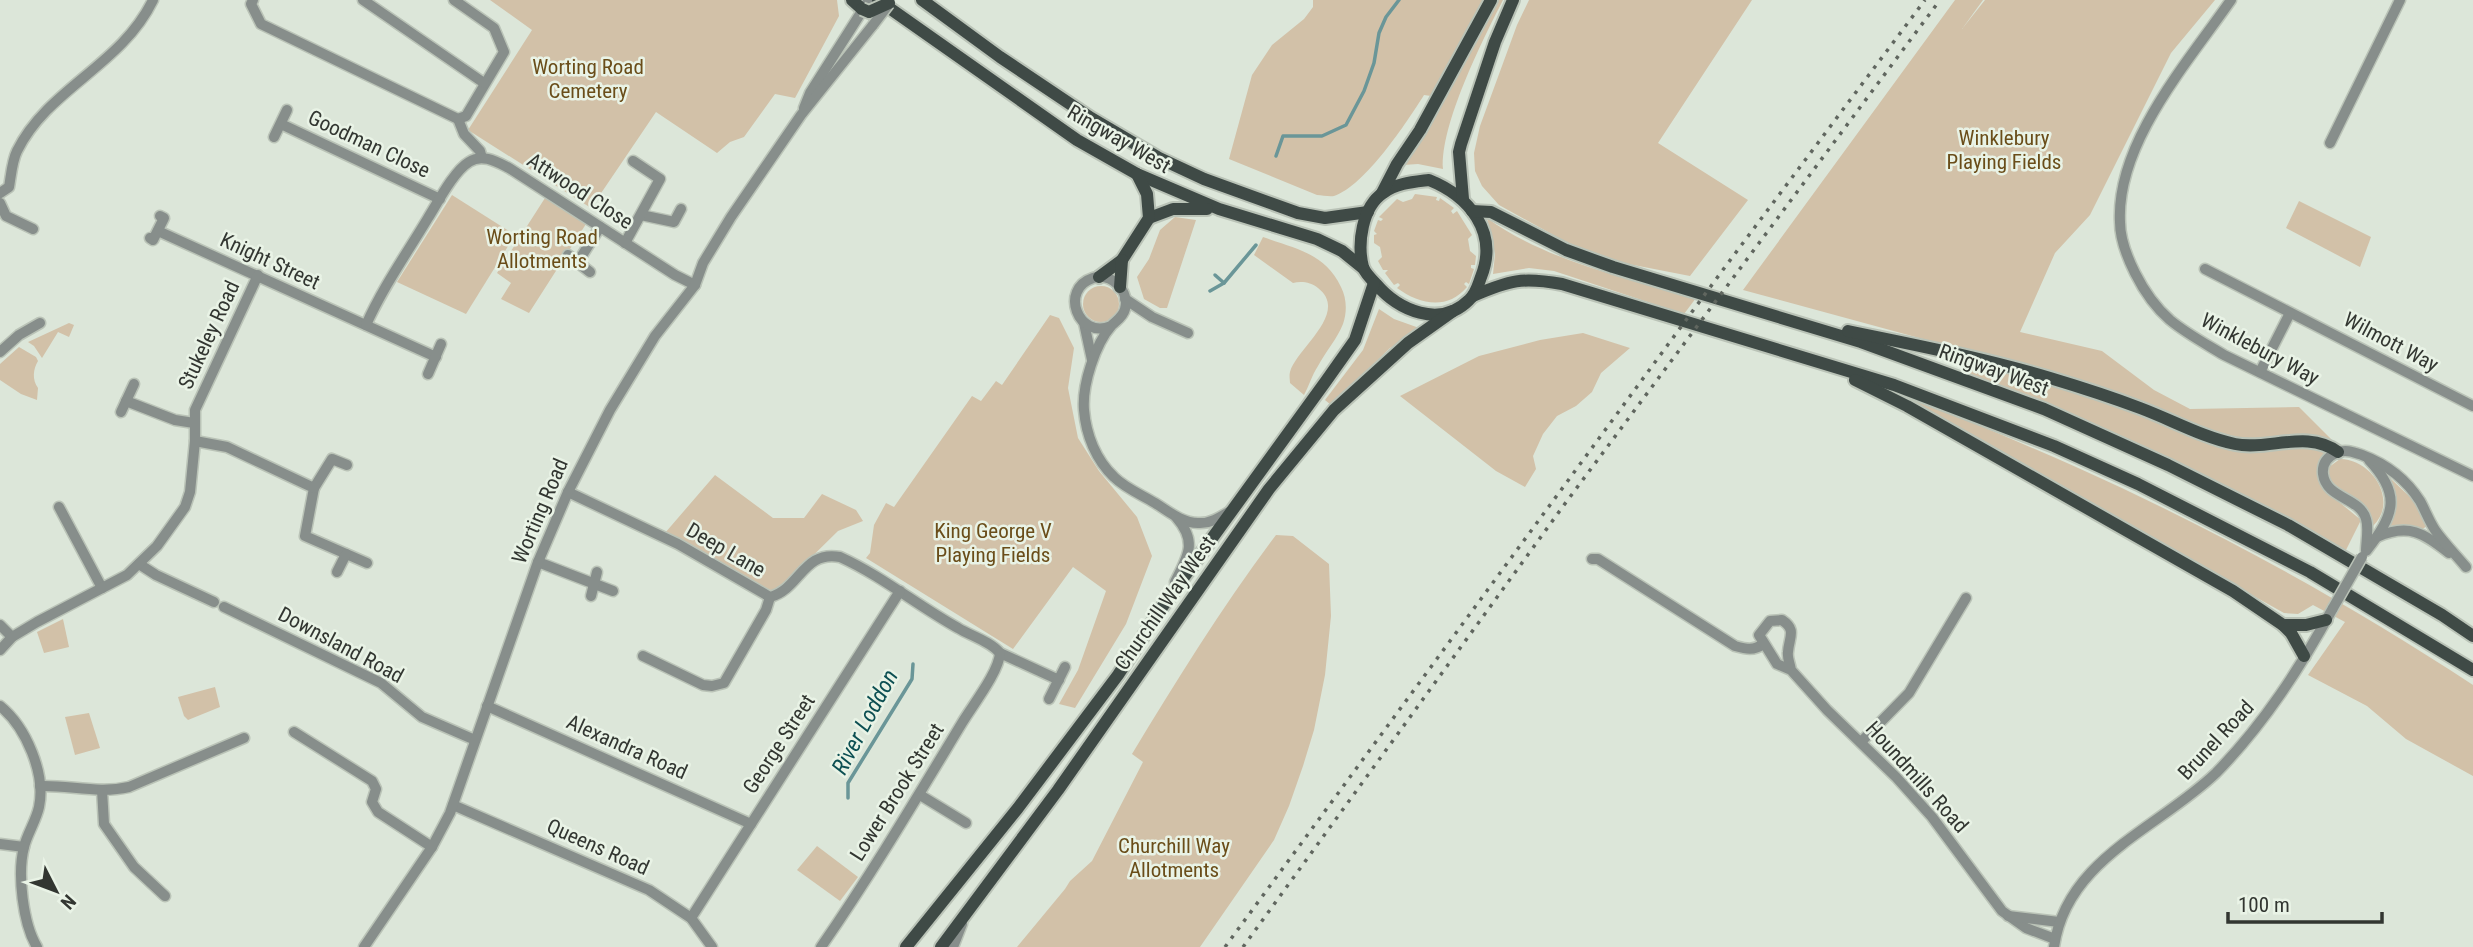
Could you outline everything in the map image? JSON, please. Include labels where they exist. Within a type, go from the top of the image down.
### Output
[{"type":"main road","points":[[852,0],[866,5],[869,12],[886,1]]},
{"type":"main road","name":"Ringway West","points":[[922,0],[1091,118],[1159,158],[1204,179],[1298,213],[1325,218],[1368,212]]},
{"type":"main road","points":[[1491,0],[1420,130],[1368,212],[1361,233],[1363,268],[1388,298],[1411,311],[1437,315],[1453,310],[1473,296],[1497,285],[1517,280],[1562,284],[1894,385],[2054,446],[2138,484],[2310,572],[2473,670]]},
{"type":"main road","points":[[1463,199],[1459,152],[1461,144],[1495,42],[1513,0]]},
{"type":"main road","name":"Ringway West","points":[[886,1],[1077,140],[1137,174],[1219,209],[1317,239],[1342,251],[1363,268]]},
{"type":"main road","points":[[1137,174],[1147,194],[1149,218]]},
{"type":"main road","points":[[1382,193],[1406,183],[1429,180],[1463,199],[1482,230],[1486,254],[1485,267],[1473,296]]},
{"type":"main road","points":[[1099,277],[1122,260],[1149,218],[1173,209],[1219,209]]},
{"type":"main road","name":"Ringway West","points":[[1472,211],[1491,212],[1566,250],[1613,267],[1861,342],[2044,409],[2168,465],[2287,525],[2442,615],[2473,636]]},
{"type":"main road","points":[[1122,260],[1123,293]]},
{"type":"main road","name":"Churchill Way West","points":[[906,947],[1026,797],[1118,675],[1163,606],[1236,508],[1354,340],[1374,283]]},
{"type":"main road","name":"Churchill Way West","points":[[942,947],[1058,790],[1269,489],[1334,410],[1388,360],[1453,310]]},
{"type":"main road","points":[[1762,312],[2048,377],[2141,408],[2204,435],[2231,443],[2241,445],[2313,442],[2338,452]]},
{"type":"main road","points":[[1825,365],[1907,406],[2233,591],[2283,625],[2291,633],[2304,656]]},
{"type":"main road","points":[[2283,625],[2306,625],[2329,614]]},
{"type":"street","points":[[0,193],[9,187],[16,153],[36,121],[52,104],[122,47],[153,0]]},
{"type":"street","points":[[253,0],[251,5],[261,23],[458,119],[464,134],[480,151],[482,158],[468,162],[440,199],[379,296],[366,325]]},
{"type":"street","points":[[362,0],[484,83]]},
{"type":"street","points":[[454,0],[494,28],[503,52],[466,116],[458,119]]},
{"type":"street","name":"Winklebury Way","points":[[2231,0],[2144,131],[2128,169],[2120,204],[2120,224],[2122,241],[2141,285],[2169,318],[2189,335],[2260,373],[2473,476]]},
{"type":"street","points":[[2330,143],[2400,0]]},
{"type":"street","name":"Worting Road","points":[[364,947],[432,847],[453,805],[538,562],[568,492],[625,383],[663,325],[695,285],[703,263],[731,217],[801,115],[873,24],[886,1]]},
{"type":"street","name":"Worting Road","points":[[801,115],[810,93],[866,5]]},
{"type":"street","name":"Goodman Close","points":[[274,136],[287,110]]},
{"type":"street","name":"Goodman Close","points":[[281,124],[440,199]]},
{"type":"street","name":"Attwood Close","points":[[482,158],[497,161],[695,285]]},
{"type":"street","points":[[625,243],[660,178],[633,161]]},
{"type":"street","points":[[0,203],[6,216],[33,229]]},
{"type":"street","points":[[642,215],[674,222],[681,209]]},
{"type":"street","points":[[150,239],[153,240],[164,218],[160,216]]},
{"type":"street","points":[[578,262],[600,227]]},
{"type":"street","name":"Knight Street","points":[[158,230],[436,357]]},
{"type":"street","points":[[568,255],[590,272]]},
{"type":"street","name":"Wilmott Way","points":[[2205,269],[2473,406]]},
{"type":"street","name":"Stukeley Road","points":[[0,650],[12,637],[120,580],[157,546],[185,508],[190,492],[195,410],[258,275]]},
{"type":"street","points":[[1111,326],[1098,329],[1084,323],[1078,316],[1074,299],[1084,282],[1099,277],[1108,278],[1152,317],[1188,333]]},
{"type":"street","points":[[1123,293],[1125,309],[1111,326],[1092,359],[1085,388],[1084,410],[1088,433],[1097,456],[1115,479],[1176,516],[1200,524],[1210,522],[1236,508]]},
{"type":"street","points":[[2260,373],[2290,313]]},
{"type":"street","points":[[1121,317],[1152,317]]},
{"type":"street","points":[[0,352],[19,335],[40,323]]},
{"type":"street","points":[[1084,323],[1092,359]]},
{"type":"street","points":[[428,374],[441,344]]},
{"type":"street","points":[[121,412],[134,384]]},
{"type":"street","points":[[126,401],[175,420],[194,423]]},
{"type":"street","points":[[195,441],[227,447],[314,488]]},
{"type":"street","points":[[2364,554],[2366,519],[2361,511],[2330,489],[2324,480],[2323,466],[2338,452],[2348,451],[2383,464],[2404,481],[2421,503],[2434,529],[2470,569]]},
{"type":"street","name":"Brunel Road","points":[[2059,922],[2075,890],[2100,862],[2191,795],[2240,747],[2276,702],[2364,554],[2377,537],[2389,511],[2391,493],[2386,479],[2367,457]]},
{"type":"street","points":[[347,465],[332,459],[314,488],[305,536],[367,562]]},
{"type":"street","name":"Deep Lane","points":[[568,492],[678,544],[770,597],[785,590],[807,565],[824,556],[831,555],[849,561],[957,628],[993,646],[1000,653],[1059,680]]},
{"type":"street","points":[[59,507],[102,588]]},
{"type":"street","points":[[1163,606],[1190,550],[1184,526],[1176,516]]},
{"type":"street","points":[[2377,537],[2397,529],[2425,534],[2470,569]]},
{"type":"street","points":[[337,572],[346,554]]},
{"type":"street","points":[[1592,559],[1598,559],[1735,646],[1758,648],[1763,644],[1759,635],[1770,621],[1782,620],[1792,633],[1788,651],[1791,670]]},
{"type":"street","points":[[538,562],[613,591]]},
{"type":"street","name":"Downsland Road","points":[[139,564],[156,575],[381,683],[422,717],[475,740]]},
{"type":"street","points":[[591,596],[597,572]]},
{"type":"street","name":"George Street","points":[[691,918],[900,591]]},
{"type":"street","points":[[643,656],[702,685],[724,683],[766,610],[770,597]]},
{"type":"street","points":[[1861,742],[1909,693],[1966,598]]},
{"type":"street","points":[[0,625],[12,637]]},
{"type":"street","name":"Houndmills Road","points":[[1763,644],[1777,664],[1791,670],[1933,817],[1996,905],[2026,928],[2054,943],[2059,922]]},
{"type":"street","name":"Lower Brook Street","points":[[821,947],[920,795],[988,680],[1000,653]]},
{"type":"street","points":[[1049,699],[1065,667]]},
{"type":"street","points":[[0,706],[22,730],[33,756],[40,786],[39,808],[24,847],[22,863],[28,928],[37,947]]},
{"type":"street","name":"Alexandra Road","points":[[487,706],[751,824]]},
{"type":"street","points":[[294,732],[372,781],[376,789],[372,802],[378,813],[432,847]]},
{"type":"street","points":[[40,786],[102,790],[129,787],[244,738]]},
{"type":"street","points":[[102,790],[102,818],[108,831],[134,867],[165,896]]},
{"type":"street","points":[[920,795],[966,823]]},
{"type":"street","name":"Queens Road","points":[[453,805],[649,890],[691,918],[712,947]]},
{"type":"street","points":[[0,844],[24,847]]},
{"type":"street","points":[[2007,915],[2059,922]]},
{"type":"street","points":[[953,947],[965,917]]},
{"type":"green space","name":"Worting Road Cemetery","points":[[490,0],[837,0],[839,16],[795,98],[775,94],[744,137],[730,142],[717,153],[656,112],[591,208],[468,130],[532,30]]},
{"type":"green space","points":[[1313,0],[1484,0],[1431,96],[1424,95],[1372,167],[1346,190],[1334,196],[1317,195],[1229,159],[1252,75],[1272,45],[1304,19],[1313,7]]},
{"type":"green space","points":[[1496,0],[1503,0],[1455,107],[1448,130],[1443,169],[1418,164],[1403,165]]},
{"type":"green space","points":[[1529,0],[1752,0],[1658,143],[1748,200],[1690,276],[1586,253],[1499,205],[1482,186],[1475,171],[1474,153],[1480,126],[1517,25]]},
{"type":"green space","name":"Winklebury Playing Fields","points":[[1955,0],[1983,0],[1962,29],[1985,0],[2215,0],[2171,53],[2090,215],[2055,253],[2020,332],[2102,351],[2154,390],[2190,409],[2299,407],[2335,443],[2318,470],[2322,488],[2361,520],[2345,552],[2201,475],[1970,374],[1964,369],[1965,362],[1945,345],[1743,290]]},
{"type":"green space","points":[[1415,194],[1437,197],[1436,200],[1439,201],[1440,198],[1454,208],[1451,211],[1453,214],[1457,211],[1472,235],[1468,239],[1470,251],[1476,256],[1475,265],[1471,265],[1474,269],[1469,284],[1464,284],[1467,287],[1451,300],[1424,301],[1406,294],[1397,288],[1400,285],[1398,283],[1394,285],[1385,273],[1388,270],[1383,270],[1378,261],[1382,257],[1380,247],[1374,243],[1374,235],[1377,234],[1374,231],[1378,220],[1383,219],[1379,217],[1397,199],[1403,202],[1412,199]]},
{"type":"green space","points":[[452,195],[515,235],[466,314],[397,282]]},
{"type":"green space","name":"Worting Road Allotments","points":[[545,198],[586,224],[529,313],[501,299],[511,283],[497,273]]},
{"type":"green space","points":[[2299,201],[2371,237],[2360,267],[2286,228]]},
{"type":"green space","points":[[1175,217],[1196,220],[1167,308],[1160,308],[1144,299],[1137,277],[1149,259],[1160,230]]},
{"type":"green space","points":[[1487,218],[1510,233],[1561,257],[1696,298],[1684,314],[1554,271],[1529,268],[1493,274],[1495,254]]},
{"type":"green space","points":[[1263,237],[1318,259],[1334,276],[1344,296],[1346,310],[1343,324],[1304,395],[1290,383],[1290,372],[1325,320],[1328,308],[1326,298],[1315,286],[1306,282],[1293,283],[1254,255]]},
{"type":"green space","points":[[1101,286],[1114,291],[1119,304],[1114,317],[1101,322],[1088,317],[1083,304],[1088,291]]},
{"type":"green space","points":[[1379,309],[1394,319],[1422,329],[1390,348],[1331,405],[1325,400],[1363,350]]},
{"type":"green space","name":"King George V Playing Fields","points":[[1050,315],[1059,318],[1074,348],[1068,388],[1078,438],[1099,471],[1137,517],[1152,556],[1126,624],[1075,708],[1059,704],[1078,670],[1106,591],[1073,567],[1013,649],[866,558],[870,553],[874,525],[886,503],[894,507],[972,396],[981,401],[996,381],[1002,385]]},
{"type":"green space","points":[[69,323],[74,325],[69,337],[58,332],[42,358],[28,342]]},
{"type":"green space","points":[[1583,333],[1630,348],[1601,373],[1592,392],[1576,406],[1557,416],[1543,434],[1533,456],[1536,469],[1525,487],[1496,471],[1400,396],[1479,356],[1540,340]]},
{"type":"green space","points":[[19,347],[38,361],[34,374],[38,388],[37,400],[21,394],[0,380],[0,364]]},
{"type":"green space","points":[[1903,396],[2033,448],[2229,541],[2328,596],[2473,685],[2473,776],[2406,739],[2367,706],[2308,675],[2345,622],[2313,605],[2298,614],[2284,613],[1902,399]]},
{"type":"green space","points":[[2340,459],[2362,466],[2378,483],[2383,505],[2373,526],[2366,508],[2329,480],[2329,467]]},
{"type":"green space","points":[[715,475],[773,518],[804,518],[822,494],[856,510],[863,521],[838,531],[776,592],[749,582],[665,533]]},
{"type":"green space","points":[[2389,477],[2413,500],[2427,526],[2421,530],[2406,525],[2387,526],[2395,496]]},
{"type":"green space","name":"Churchill Way Allotments","points":[[1276,535],[1293,536],[1329,564],[1331,616],[1325,675],[1314,730],[1289,806],[1274,840],[1200,947],[1017,947],[1070,881],[1092,861],[1143,762],[1132,754],[1219,616]]},
{"type":"green space","points":[[63,619],[69,647],[44,653],[37,632]]},
{"type":"green space","points":[[215,687],[220,707],[188,720],[178,697]]},
{"type":"green space","points":[[89,713],[100,748],[75,755],[65,717]]},
{"type":"green space","points":[[817,846],[858,877],[840,901],[797,870]]},
{"type":"waterway","name":"River Loddon","points":[[1276,156],[1283,136],[1322,136],[1346,125],[1364,91],[1374,63],[1379,33],[1386,17],[1399,0]]},
{"type":"waterway","name":"River Loddon","points":[[1210,291],[1224,283],[1256,245]]},
{"type":"waterway","points":[[1215,275],[1224,283]]},
{"type":"waterway","name":"River Loddon","points":[[848,798],[848,783],[912,679],[913,664]]},
{"type":"railway","points":[[1225,947],[1725,267],[1925,0]]},
{"type":"railway","points":[[1243,947],[1564,505],[1940,0]]}]
